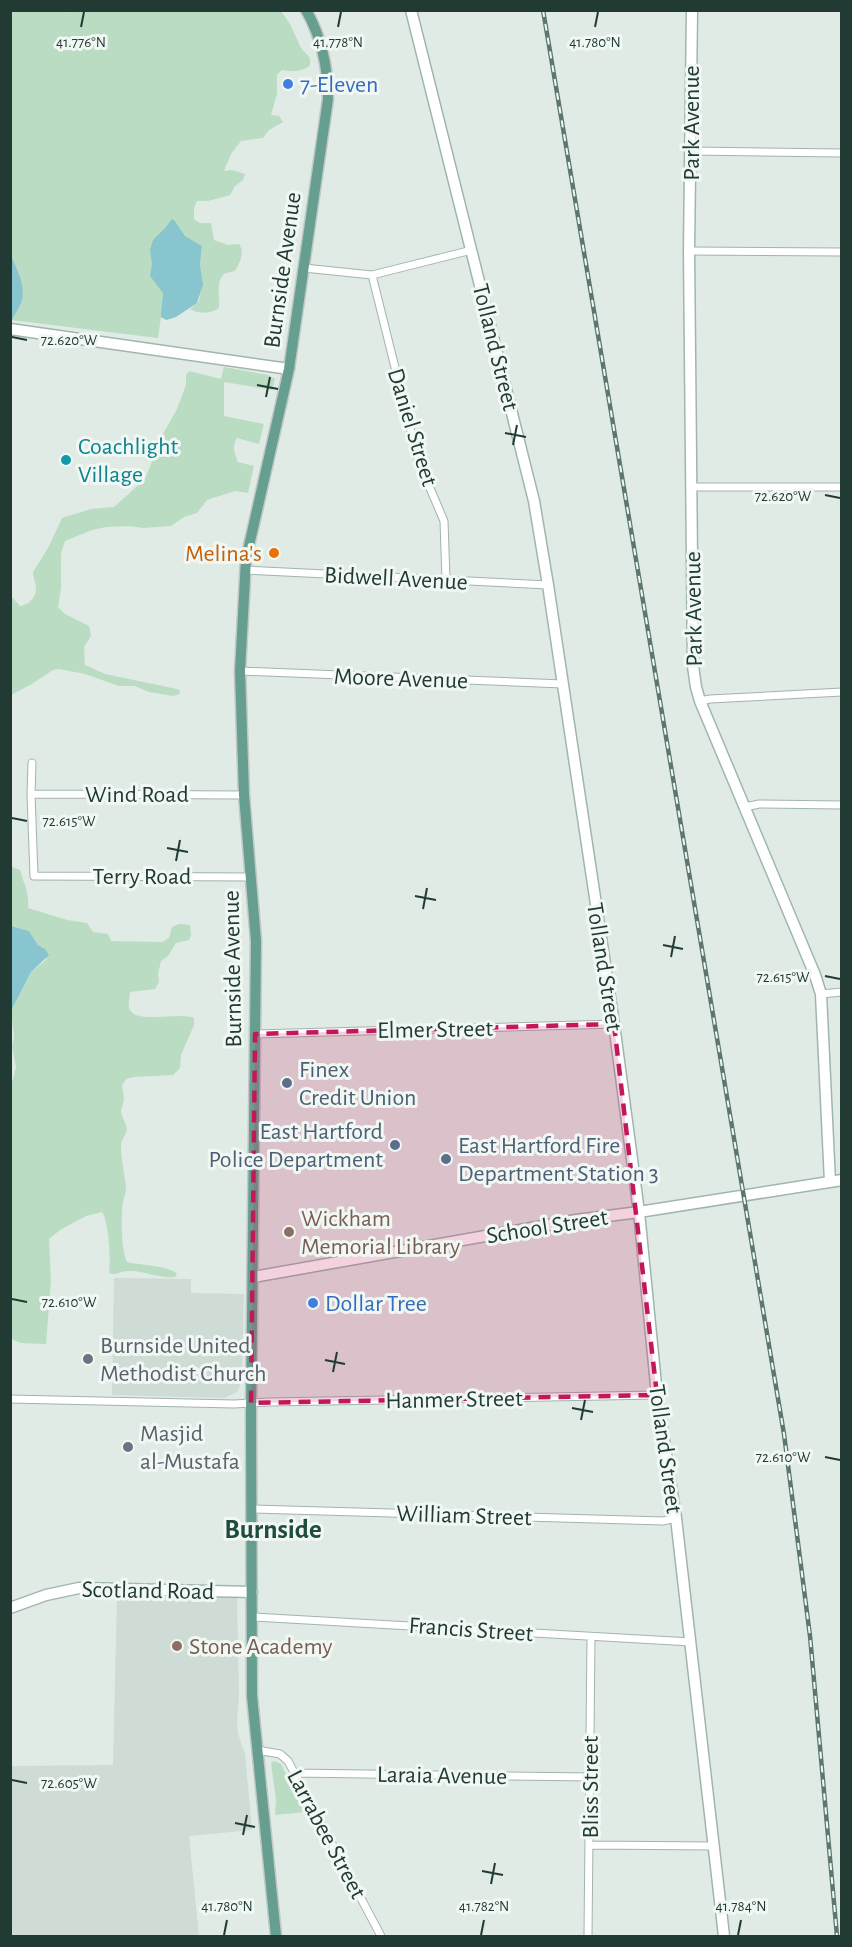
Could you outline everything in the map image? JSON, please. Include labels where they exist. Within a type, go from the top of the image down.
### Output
[{"type":"main road","name":"Tolland Street","points":[[411,10],[534,501],[548,585],[614,1024],[639,1212],[657,1395],[691,1642],[724,1936]]},
{"type":"main road","name":"Park Avenue","points":[[692,10],[689,251],[693,666],[700,701],[821,994],[830,1182]]},
{"type":"main road","name":"Burnside Avenue","points":[[276,1936],[252,1696],[251,1403],[256,941],[244,795],[240,671],[245,570],[289,369],[328,99],[325,60],[309,11]]},
{"type":"main road","points":[[14,329],[289,369]]},
{"type":"main road","name":"School Street","points":[[253,1277],[576,1220],[842,1180]]},
{"type":"main road","name":"Scotland Road","points":[[10,1608],[46,1595],[79,1588],[252,1592]]},
{"type":"street","points":[[691,151],[842,153]]},
{"type":"street","points":[[304,268],[372,275],[472,250]]},
{"type":"street","points":[[689,251],[842,252]]},
{"type":"street","name":"Daniel Street","points":[[372,275],[418,460],[444,521],[446,580]]},
{"type":"street","points":[[692,487],[842,487]]},
{"type":"street","name":"Bidwell Avenue","points":[[245,570],[548,585]]},
{"type":"street","name":"Moore Avenue","points":[[240,671],[563,684]]},
{"type":"street","points":[[700,701],[842,692]]},
{"type":"street","points":[[31,794],[32,763]]},
{"type":"street","name":"Wind Road","points":[[31,794],[244,795]]},
{"type":"street","name":"Terry Road","points":[[31,794],[34,876],[251,877]]},
{"type":"street","points":[[745,807],[759,804],[842,805]]},
{"type":"street","points":[[821,994],[842,992]]},
{"type":"street","name":"Elmer Street","points":[[255,1034],[614,1024]]},
{"type":"street","name":"Hanmer Street","points":[[10,1399],[175,1404],[657,1395]]},
{"type":"street","name":"William Street","points":[[252,1509],[663,1521],[675,1518]]},
{"type":"street","name":"Francis Street","points":[[252,1617],[691,1642]]},
{"type":"street","name":"Bliss Street","points":[[588,1936],[591,1636]]},
{"type":"street","name":"Larrabee Street","points":[[257,1750],[280,1754],[288,1761],[381,1936]]},
{"type":"street","name":"Laraia Avenue","points":[[294,1773],[590,1777]]},
{"type":"street","points":[[589,1845],[714,1846]]},
{"type":"highlighted area","points":[[614,1024],[657,1395],[251,1403],[255,1034]]},
{"type":"shaded area","points":[[114,1278],[191,1279],[191,1293],[244,1294],[242,1381],[237,1392],[224,1398],[112,1395]]},
{"type":"shaded area","points":[[117,1596],[237,1598],[239,1694],[237,1722],[238,1734],[245,1754],[252,1830],[189,1836],[199,1936],[11,1936],[11,1766],[113,1765]]},
{"type":"green space","points":[[71,10],[71,13],[78,10],[281,11],[301,48],[310,58],[310,66],[296,71],[282,70],[277,75],[277,94],[271,115],[279,116],[283,122],[269,130],[263,138],[241,141],[231,154],[224,171],[232,170],[245,174],[243,180],[235,186],[230,195],[208,201],[197,201],[194,208],[194,219],[200,223],[211,223],[214,240],[228,245],[239,244],[242,250],[235,271],[226,273],[220,279],[219,308],[204,313],[190,309],[199,301],[202,286],[200,265],[202,248],[199,244],[161,317],[158,338],[11,320],[11,11]]},
{"type":"green space","points":[[224,367],[268,375],[275,379],[272,390],[224,382],[224,416],[264,424],[259,444],[237,438],[234,445],[238,462],[254,466],[248,493],[235,491],[207,500],[197,513],[184,517],[171,526],[106,527],[92,530],[65,541],[61,553],[61,588],[58,607],[65,614],[89,626],[91,636],[84,647],[85,665],[105,674],[177,689],[180,694],[173,696],[149,692],[135,686],[119,686],[85,674],[59,669],[53,670],[11,695],[11,596],[20,606],[29,602],[33,597],[36,588],[33,572],[48,548],[62,518],[91,509],[114,507],[145,479],[163,434],[177,409],[189,371],[221,379]]},
{"type":"green space","points":[[10,866],[20,870],[27,892],[28,908],[67,920],[87,923],[93,932],[108,934],[111,941],[162,942],[169,938],[172,927],[179,924],[190,925],[191,935],[189,940],[176,943],[168,956],[161,961],[159,982],[155,989],[130,992],[129,1001],[132,1013],[138,1016],[194,1018],[194,1025],[181,1055],[180,1068],[173,1075],[126,1079],[122,1086],[124,1099],[121,1112],[127,1129],[121,1146],[126,1188],[122,1224],[125,1257],[127,1262],[162,1267],[177,1274],[175,1277],[163,1277],[134,1271],[109,1273],[109,1241],[102,1212],[86,1216],[60,1230],[49,1239],[51,1280],[46,1344],[21,1343],[11,1339],[10,1084],[16,1067],[12,1047],[14,1037],[11,1011],[31,972],[46,960],[45,949],[38,945],[29,931],[11,926]]},
{"type":"green space","points":[[274,1761],[281,1764],[305,1812],[275,1815],[276,1800],[271,1763]]},
{"type":"water","points":[[172,219],[185,236],[202,246],[200,265],[203,285],[197,303],[176,317],[166,320],[161,317],[163,293],[150,276],[152,264],[150,250],[153,240]]},
{"type":"water","points":[[11,256],[20,279],[23,297],[11,325]]},
{"type":"water","points":[[11,926],[29,931],[38,945],[49,955],[31,972],[11,1011]]},
{"type":"railway","points":[[543,10],[784,1434],[810,1636],[837,1936]]},
{"type":"place","name":"7-Eleven","points":[[288,84]]},
{"type":"place","name":"Coachlight Village","points":[[66,460]]},
{"type":"place","name":"Melina's","points":[[274,553]]},
{"type":"place","name":"Finex Credit Union","points":[[287,1083]]},
{"type":"place","name":"East Hartford Police Department","points":[[395,1145]]},
{"type":"place","name":"East Hartford Fire Department Station 3","points":[[446,1159]]},
{"type":"place","name":"Wickham Memorial Library","points":[[289,1232]]},
{"type":"place","name":"Dollar Tree","points":[[313,1303]]},
{"type":"place","name":"Burnside United Methodist Church","points":[[88,1359]]},
{"type":"place","name":"Masjid al-Mustafa","points":[[128,1447]]},
{"type":"place","name":"Stone Academy","points":[[177,1646]]},
{"type":"district","name":"Burnside","points":[[273,1529]]}]
